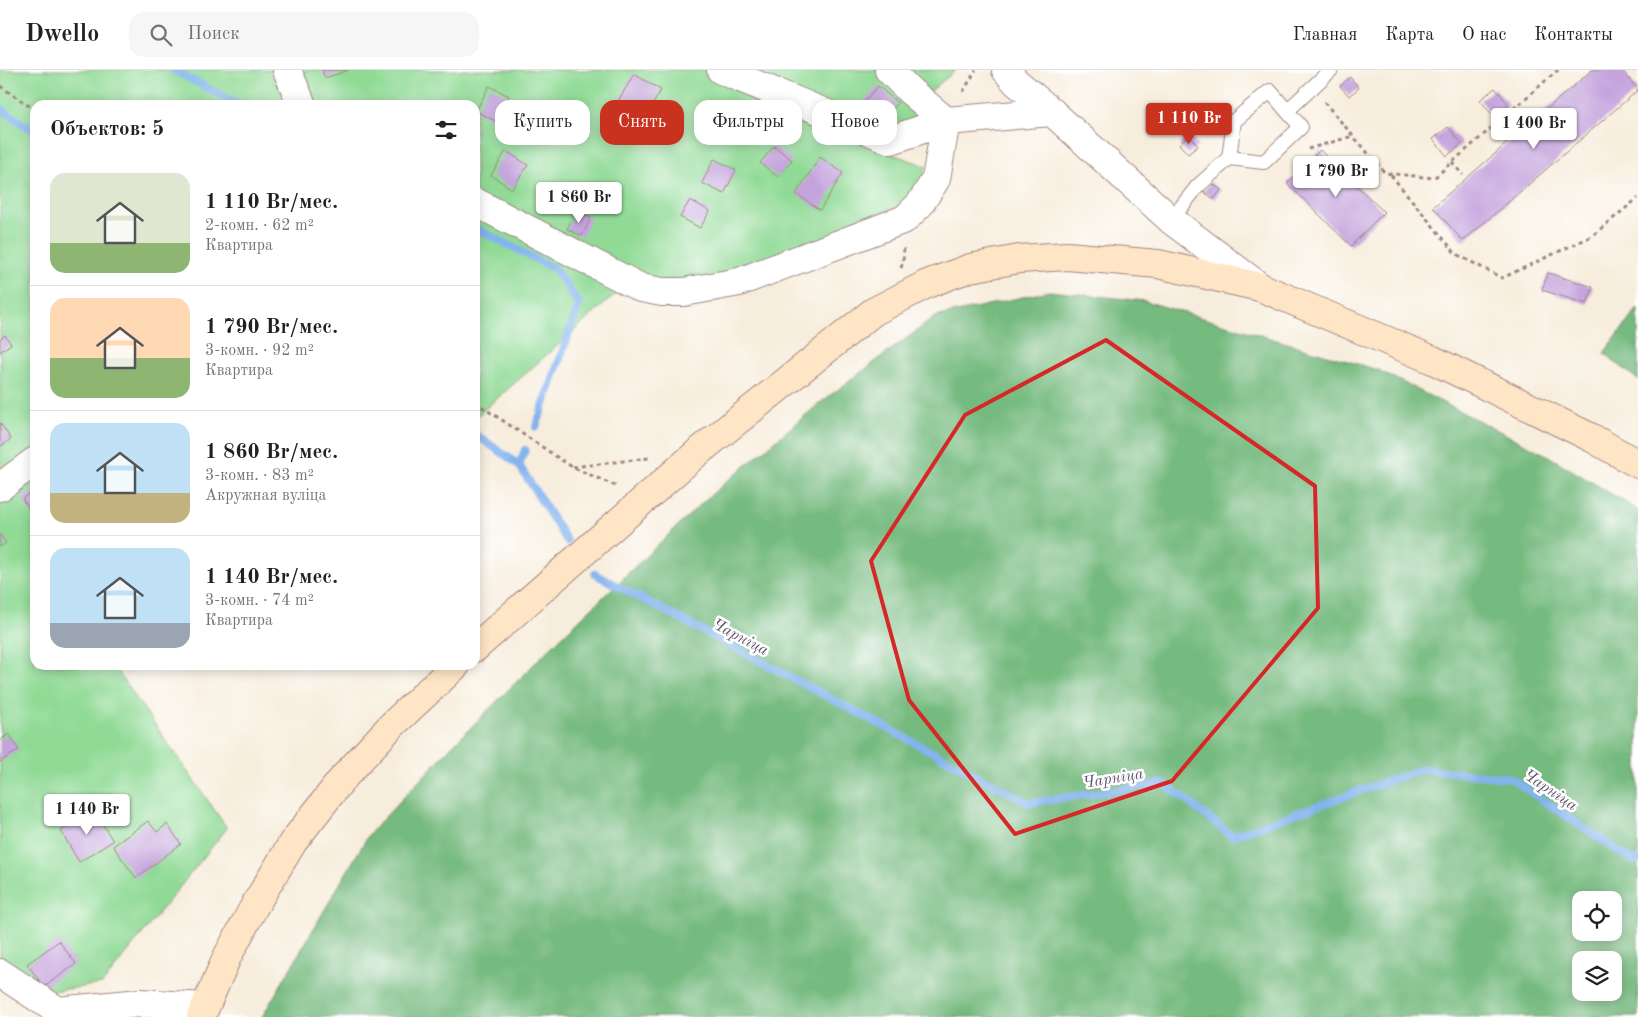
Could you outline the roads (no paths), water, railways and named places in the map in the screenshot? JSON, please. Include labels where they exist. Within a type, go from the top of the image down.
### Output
[{"type":"street","points":[[287,70],[300,100]]},
{"type":"street","points":[[721,70],[891,140],[946,121],[1052,112]]},
{"type":"street","points":[[889,70],[946,121]]},
{"type":"street","points":[[1006,70],[1016,82],[1052,112],[1171,220],[1260,287]]},
{"type":"street","points":[[480,205],[641,288],[662,292],[684,292],[739,282],[905,219],[920,204],[936,179],[946,121]]},
{"type":"street","points":[[480,644],[697,453],[874,312],[927,284],[970,268],[1019,259],[1067,256],[1158,264],[1260,287],[1433,360],[1592,438],[1638,464]]},
{"type":"street","points":[[0,486],[30,465]]},
{"type":"street","points":[[0,972],[62,1014],[140,1003],[208,1014],[227,957],[255,905],[293,842],[343,778],[390,727],[451,670]]},
{"type":"lane","points":[[1286,111],[1332,70]]},
{"type":"lane","points":[[1171,220],[1197,187],[1229,158],[1234,121],[1270,91],[1301,126],[1264,162],[1229,158]]},
{"type":"waterway","points":[[173,70],[230,100]]},
{"type":"waterway","name":"Чарніца","points":[[0,108],[30,129]]},
{"type":"waterway","points":[[480,231],[555,269],[579,304],[536,427]]},
{"type":"waterway","name":"Чарніца","points":[[480,438],[519,465],[567,541]]},
{"type":"waterway","points":[[519,465],[525,450]]},
{"type":"waterway","name":"Чарніца","points":[[595,574],[1029,803],[1164,783],[1232,836],[1422,769],[1510,778],[1633,861],[1638,860]]}]
